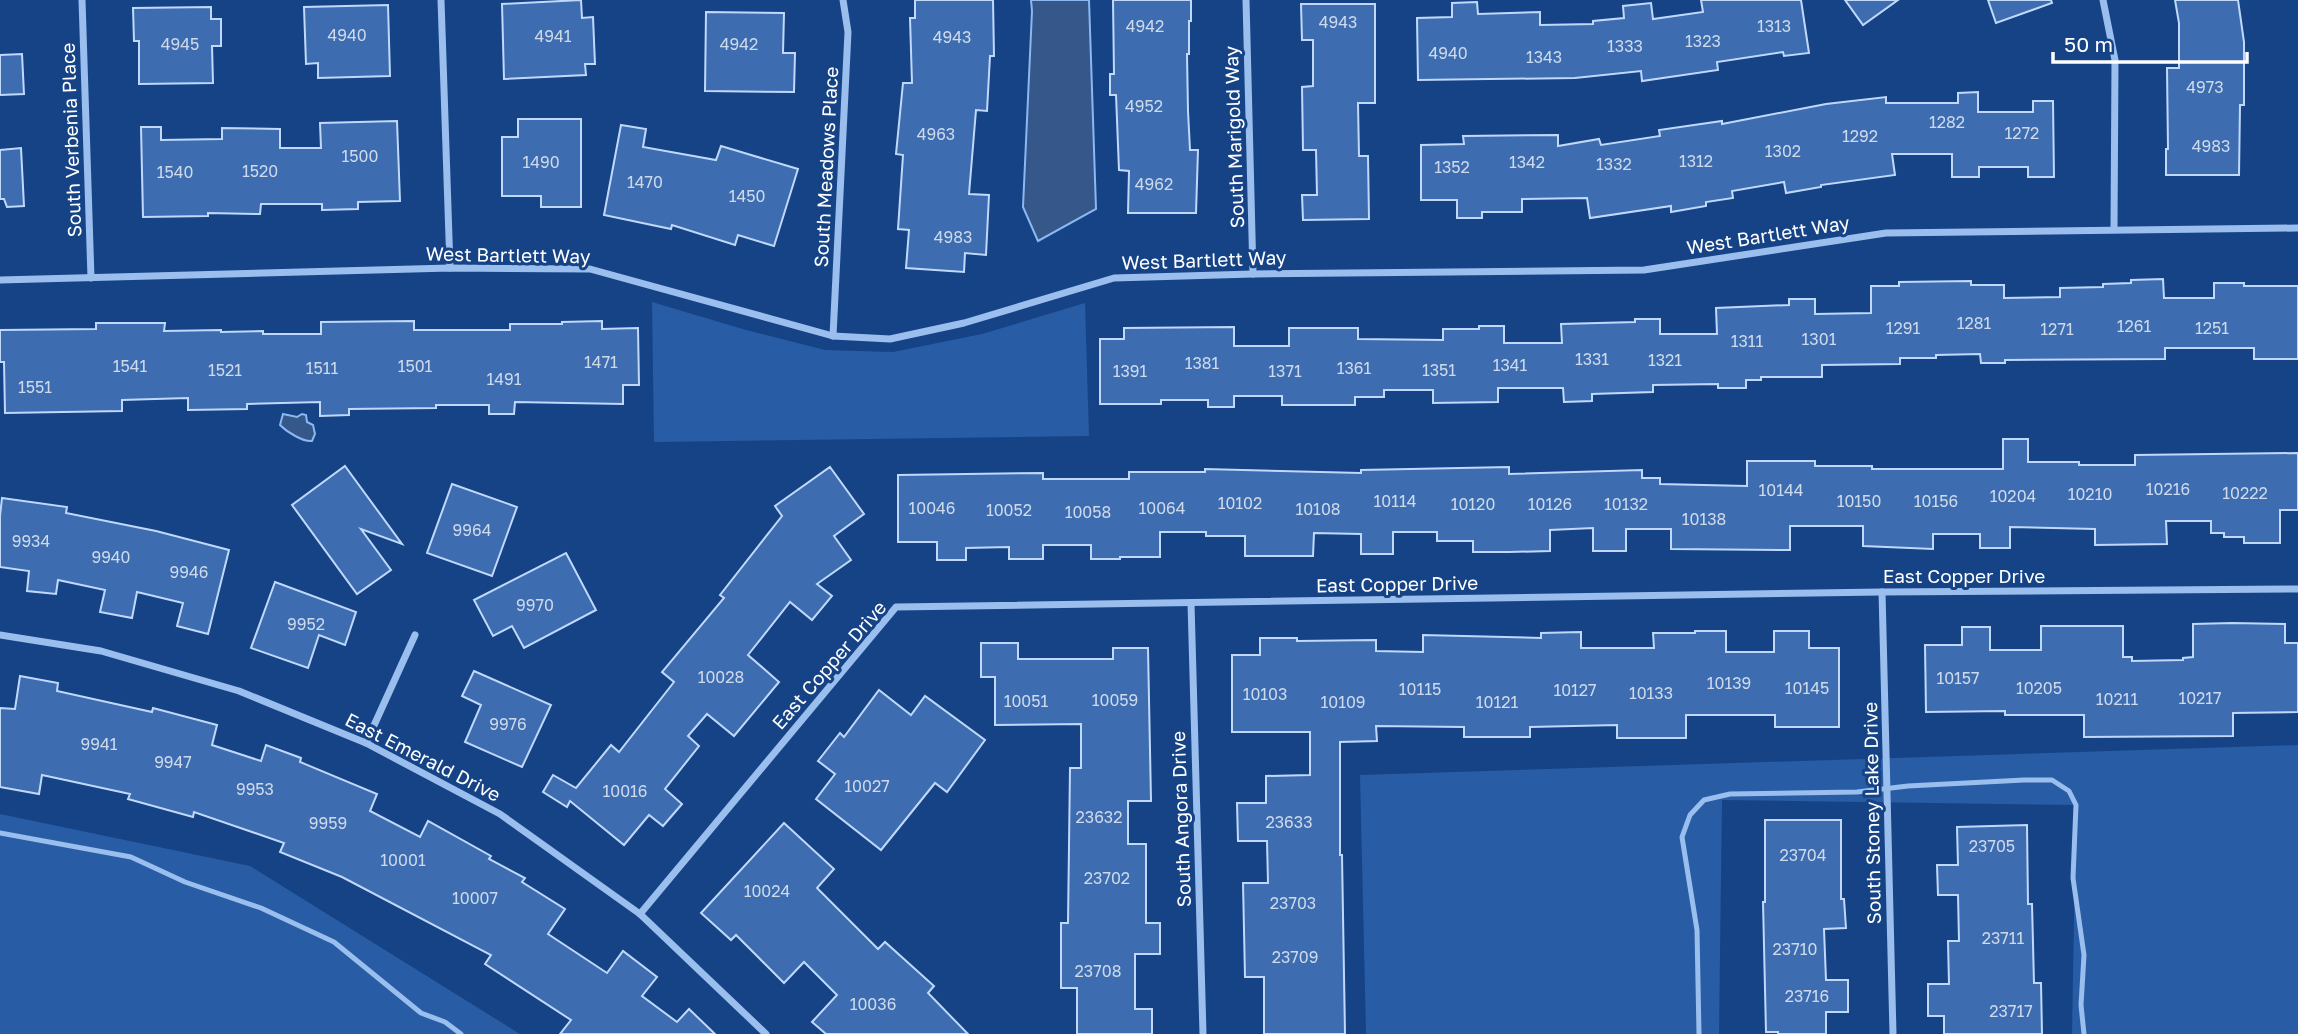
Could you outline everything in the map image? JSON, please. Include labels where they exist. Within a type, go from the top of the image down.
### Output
[{"type":"street","name":"South Verbenia Place","points":[[82,0],[91,278]]},
{"type":"street","points":[[441,0],[450,268]]},
{"type":"street","name":"South Meadows Place","points":[[833,336],[848,32],[843,0]]},
{"type":"street","name":"South Marigold Way","points":[[1246,0],[1253,274]]},
{"type":"street","points":[[2103,0],[2115,60],[2114,229]]},
{"type":"street","name":"West Bartlett Way","points":[[0,280],[450,268],[590,269],[833,336],[890,339],[964,323],[1114,278],[1644,270],[1886,233],[2298,228]]},
{"type":"street","name":"East Copper Drive","points":[[640,915],[896,607],[1882,592],[2298,589]]},
{"type":"street","name":"South Stoney Lake Drive","points":[[1882,592],[1893,1034]]},
{"type":"street","name":"South Angora Drive","points":[[1191,603],[1203,1034]]},
{"type":"street","name":"East Emerald Drive","points":[[0,635],[102,652],[226,687],[366,743],[500,814],[640,915],[765,1034]]},
{"type":"street","points":[[366,743],[415,635]]},
{"type":"lane","points":[[1699,1034],[1697,930],[1682,838],[1690,816],[1704,800],[1730,794],[1857,792],[2052,780],[2069,791],[2076,805],[2073,878],[2084,955],[2081,1005],[2084,1034]]},
{"type":"lane","points":[[0,833],[131,857],[185,883],[261,908],[334,942],[421,1013],[445,1022],[461,1034]]},
{"type":"shaded area","points":[[1031,0],[1089,0],[1096,209],[1038,241],[1023,207]]},
{"type":"shaded area","points":[[652,302],[825,350],[893,352],[982,334],[1085,303],[1089,436],[654,442]]},
{"type":"shaded area","points":[[283,414],[297,417],[306,415],[307,422],[313,425],[315,434],[312,441],[295,436],[280,425]]},
{"type":"shaded area","points":[[2298,745],[2298,1034],[2072,1034],[2076,805],[1722,800],[1719,1034],[1366,1034],[1360,775]]},
{"type":"shaded area","points":[[0,814],[250,866],[520,1034],[0,1034]]},
{"type":"building","points":[[581,0],[582,18],[593,17],[595,64],[585,64],[586,75],[504,79],[502,4]]},
{"type":"building","points":[[915,0],[993,0],[994,56],[990,56],[987,111],[976,110],[969,194],[989,195],[986,255],[965,253],[964,272],[906,268],[909,230],[898,229],[903,155],[896,154],[903,83],[912,83],[910,18],[915,18]]},
{"type":"building","points":[[1113,0],[1191,0],[1187,54],[1188,111],[1190,150],[1198,150],[1196,213],[1128,213],[1129,171],[1119,170],[1116,95],[1110,95],[1110,74],[1114,74]]},
{"type":"building","points":[[1701,0],[1801,0],[1809,53],[1784,56],[1783,52],[1717,62],[1718,70],[1642,81],[1641,71],[1575,78],[1418,80],[1417,18],[1452,17],[1452,3],[1477,2],[1478,14],[1540,12],[1540,25],[1593,24],[1593,21],[1624,18],[1623,6],[1651,3],[1653,19],[1703,12]]},
{"type":"building","points":[[1845,0],[1898,0],[1863,25]]},
{"type":"building","points":[[1988,0],[2051,0],[2052,3],[1996,23]]},
{"type":"building","points":[[2175,0],[2238,0],[2244,42],[2244,105],[2240,105],[2239,175],[2166,175],[2167,68],[2179,68],[2179,23]]},
{"type":"building","points":[[1301,4],[1375,4],[1375,103],[1358,103],[1359,156],[1368,156],[1369,219],[1303,220],[1302,195],[1317,195],[1316,150],[1303,150],[1302,87],[1313,86],[1313,40],[1302,40]]},
{"type":"building","points":[[388,5],[390,76],[318,78],[318,63],[306,64],[304,7]]},
{"type":"building","points":[[211,7],[211,19],[221,19],[221,46],[212,46],[213,83],[139,84],[139,41],[134,41],[133,8]]},
{"type":"building","points":[[706,12],[784,13],[783,53],[795,53],[794,92],[705,91]]},
{"type":"building","points":[[22,54],[24,94],[0,95],[0,55]]},
{"type":"building","points":[[1978,92],[1978,112],[2033,112],[2033,101],[2053,101],[2054,177],[2028,177],[2028,167],[1979,167],[1979,177],[1952,177],[1952,154],[1892,154],[1895,175],[1821,185],[1786,193],[1784,182],[1732,191],[1733,198],[1671,212],[1671,206],[1590,218],[1587,198],[1522,199],[1522,212],[1482,212],[1482,218],[1457,218],[1457,200],[1421,200],[1421,145],[1464,144],[1463,136],[1558,135],[1558,146],[1599,139],[1601,145],[1660,136],[1659,130],[1722,121],[1722,124],[1826,104],[1886,97],[1886,103],[1958,103],[1958,93]]},
{"type":"building","points":[[518,119],[581,119],[581,207],[541,207],[541,196],[502,196],[502,137],[518,137]]},
{"type":"building","points":[[397,121],[400,201],[358,202],[358,209],[322,210],[322,204],[261,204],[260,214],[208,213],[208,216],[143,217],[141,127],[161,127],[161,140],[222,139],[222,128],[280,129],[280,148],[321,148],[320,123]]},
{"type":"building","points":[[621,125],[646,129],[643,147],[716,160],[721,146],[798,169],[774,246],[738,235],[735,245],[672,225],[671,229],[604,215]]},
{"type":"building","points":[[21,148],[24,206],[7,207],[4,199],[0,199],[0,150]]},
{"type":"building","points":[[2163,279],[2164,298],[2214,298],[2214,283],[2298,286],[2298,359],[2254,359],[2254,348],[2165,348],[2165,359],[2005,360],[2005,363],[1981,363],[1980,354],[1936,355],[1936,358],[1900,358],[1900,364],[1822,365],[1822,377],[1761,377],[1761,380],[1746,380],[1746,388],[1718,388],[1718,384],[1653,385],[1653,392],[1592,394],[1592,401],[1564,402],[1563,388],[1498,388],[1498,402],[1433,403],[1433,390],[1384,390],[1384,397],[1355,397],[1355,405],[1282,405],[1282,396],[1234,396],[1234,407],[1208,407],[1208,400],[1161,400],[1161,404],[1100,404],[1100,339],[1124,339],[1124,328],[1234,327],[1234,346],[1289,346],[1289,328],[1358,328],[1358,339],[1443,340],[1443,329],[1504,326],[1504,343],[1562,343],[1561,324],[1635,322],[1635,319],[1660,319],[1660,334],[1717,334],[1716,308],[1789,305],[1789,299],[1815,299],[1815,314],[1871,313],[1871,286],[1899,286],[1899,282],[1971,281],[1971,285],[2004,285],[2004,298],[2060,297],[2060,288],[2103,287],[2103,284],[2131,283],[2131,280]]},
{"type":"building","points":[[414,321],[414,330],[510,330],[510,324],[602,321],[602,329],[638,328],[639,385],[623,385],[623,404],[515,402],[514,414],[489,414],[489,405],[436,405],[436,408],[349,409],[349,415],[320,416],[320,402],[247,404],[247,409],[188,410],[188,398],[122,400],[122,411],[5,413],[0,330],[96,329],[96,323],[165,323],[164,331],[321,334],[321,322]]},
{"type":"building","points":[[2003,439],[2028,439],[2028,462],[2079,462],[2079,465],[2135,465],[2135,455],[2298,453],[2298,510],[2280,510],[2280,543],[2244,543],[2244,537],[2224,537],[2224,533],[2211,533],[2211,521],[2166,521],[2167,544],[2095,545],[2095,529],[2010,527],[2010,548],[1980,548],[1980,534],[1933,534],[1933,549],[1863,546],[1863,526],[1790,526],[1790,550],[1671,549],[1671,529],[1626,529],[1626,551],[1593,551],[1593,528],[1550,530],[1550,551],[1509,552],[1473,552],[1473,541],[1437,541],[1437,532],[1393,532],[1393,554],[1361,554],[1361,534],[1314,533],[1313,556],[1245,556],[1245,536],[1206,536],[1206,532],[1160,532],[1160,557],[1120,559],[1091,559],[1091,545],[1043,545],[1043,559],[1009,559],[1009,547],[966,548],[966,560],[937,560],[937,542],[898,542],[898,475],[1043,473],[1043,479],[1129,479],[1129,472],[1205,472],[1205,469],[1361,473],[1361,470],[1509,467],[1509,474],[1642,470],[1642,478],[1660,478],[1660,484],[1747,486],[1747,461],[1815,461],[1815,466],[1872,466],[1872,469],[2003,469]]},
{"type":"building","points":[[345,466],[402,544],[361,529],[391,570],[357,594],[292,505]]},
{"type":"building","points":[[830,467],[864,514],[834,536],[851,560],[817,584],[832,596],[812,620],[790,602],[748,655],[779,682],[734,736],[707,714],[688,736],[699,746],[665,789],[682,804],[663,826],[649,815],[624,845],[570,801],[567,807],[543,792],[553,775],[576,788],[611,745],[619,752],[674,682],[662,672],[724,598],[720,595],[782,516],[775,506]]},
{"type":"building","points":[[452,484],[517,507],[492,576],[427,553]]},
{"type":"building","points":[[2,498],[67,507],[66,513],[156,531],[229,550],[208,634],[177,626],[183,603],[137,592],[132,618],[100,612],[105,590],[58,580],[56,594],[27,591],[29,571],[0,567]]},
{"type":"building","points":[[566,553],[596,610],[524,648],[512,626],[493,636],[474,600]]},
{"type":"building","points":[[275,582],[356,612],[345,645],[319,635],[308,668],[251,648]]},
{"type":"building","points":[[2193,624],[2285,624],[2285,643],[2298,643],[2298,712],[2233,713],[2233,736],[2084,737],[2084,715],[2005,715],[2005,711],[1926,712],[1925,645],[1962,645],[1962,627],[1990,627],[1990,650],[2041,650],[2041,626],[2123,626],[2123,657],[2132,657],[2132,661],[2183,660],[2193,657]]},
{"type":"building","points":[[1726,631],[1726,652],[1774,652],[1774,631],[1809,631],[1809,648],[1839,648],[1839,727],[1775,727],[1775,715],[1686,715],[1686,738],[1617,738],[1617,725],[1530,727],[1530,737],[1464,737],[1464,727],[1376,726],[1377,741],[1340,742],[1345,1034],[1264,1034],[1264,977],[1245,977],[1243,883],[1268,883],[1267,841],[1238,841],[1237,803],[1266,803],[1266,776],[1310,775],[1310,732],[1232,732],[1232,655],[1260,655],[1260,638],[1297,638],[1297,641],[1376,640],[1376,651],[1423,652],[1423,635],[1541,638],[1541,633],[1581,632],[1581,648],[1654,648],[1653,633]]},
{"type":"building","points":[[981,643],[1018,643],[1018,659],[1113,659],[1113,648],[1148,648],[1151,801],[1128,801],[1128,844],[1146,844],[1146,923],[1160,923],[1160,954],[1135,954],[1135,1009],[1152,1009],[1152,1034],[1077,1034],[1077,988],[1061,988],[1061,923],[1068,923],[1070,768],[1081,768],[1081,724],[995,725],[995,677],[981,677]]},
{"type":"building","points":[[474,671],[551,705],[522,767],[465,742],[481,705],[462,696]]},
{"type":"building","points":[[20,676],[58,683],[57,691],[152,712],[153,708],[217,725],[212,745],[261,761],[266,745],[301,758],[300,762],[377,794],[370,811],[420,837],[428,821],[491,856],[489,859],[525,878],[522,882],[565,909],[548,934],[607,973],[623,951],[657,977],[642,996],[677,1022],[689,1009],[715,1034],[560,1034],[571,1020],[485,964],[491,955],[342,877],[280,852],[284,843],[194,812],[193,817],[128,799],[130,794],[42,775],[39,794],[0,787],[0,708],[15,709]]},
{"type":"building","points":[[879,690],[911,715],[925,696],[985,740],[947,792],[935,783],[881,850],[816,799],[835,774],[818,761],[840,733],[844,737]]},
{"type":"building","points":[[1765,820],[1841,820],[1841,899],[1844,899],[1846,928],[1824,929],[1826,980],[1848,980],[1848,1012],[1826,1012],[1826,1034],[1766,1032],[1763,902]]},
{"type":"building","points":[[784,823],[834,869],[817,888],[878,949],[885,942],[934,986],[928,993],[968,1034],[826,1034],[812,1022],[837,995],[804,962],[784,983],[736,935],[731,940],[701,913]]},
{"type":"building","points":[[2027,825],[2028,904],[2032,904],[2034,983],[2041,983],[2042,1034],[1944,1034],[1944,1016],[1928,1016],[1928,984],[1949,984],[1948,941],[1959,941],[1958,895],[1938,895],[1937,865],[1958,865],[1957,827]]}]
